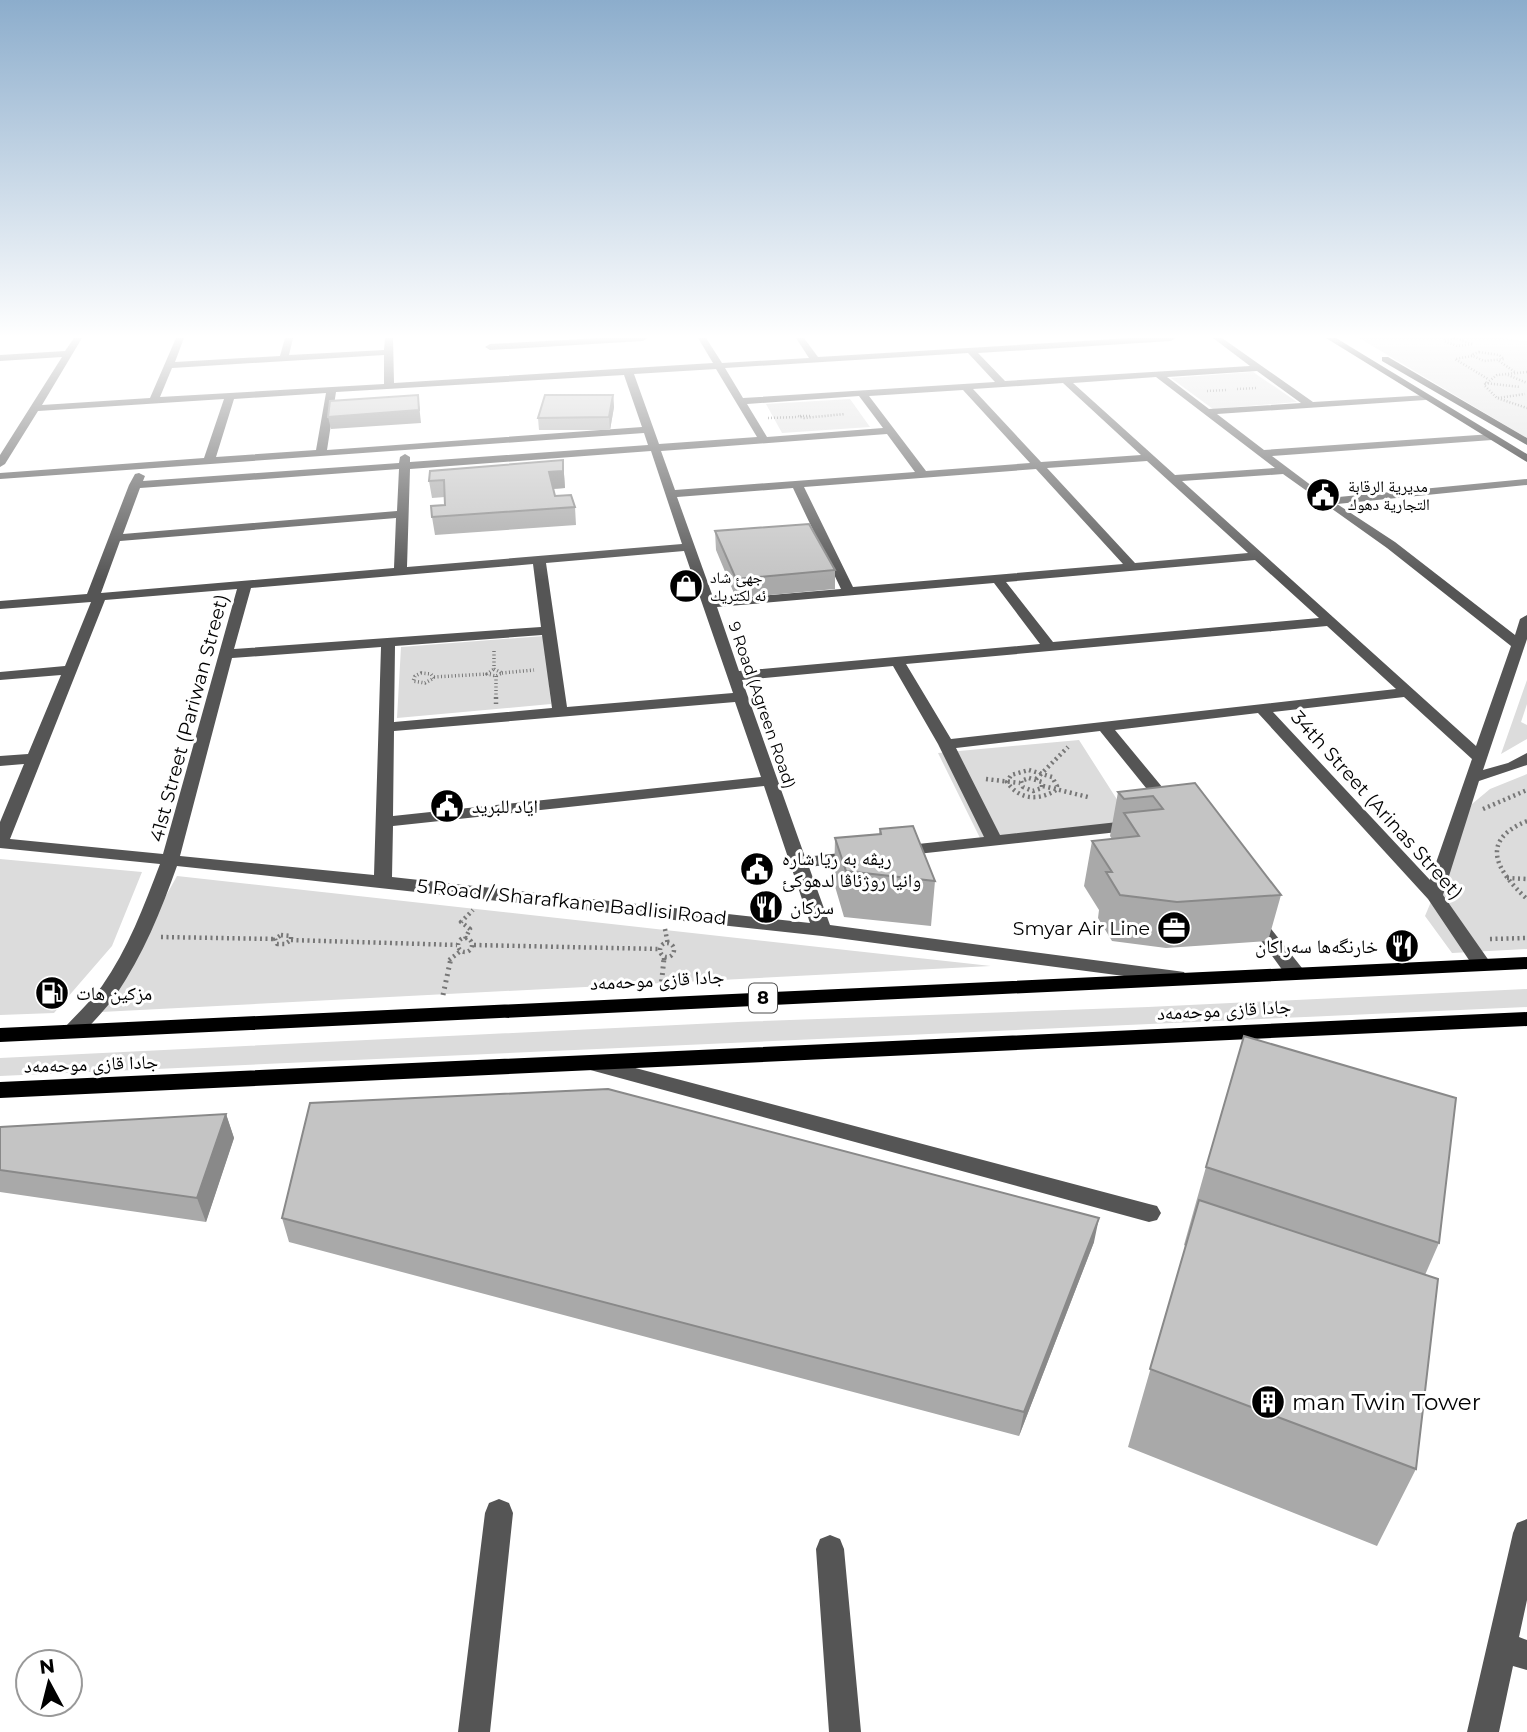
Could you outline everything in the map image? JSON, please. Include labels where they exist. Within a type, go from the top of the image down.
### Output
[{"type":"main road","points":[[1462,419],[1527,459]]},
{"type":"main road","points":[[1488,419],[1527,442]]},
{"type":"main road","name":"جادا قازی موحەمەد","points":[[0,1035],[1527,963]]},
{"type":"main road","name":"جادا قازی موحەمەد","points":[[0,1090],[1527,1019]]},
{"type":"street","points":[[0,464],[15,431],[26,419]]},
{"type":"street","points":[[209,461],[223,419]]},
{"type":"street","points":[[321,454],[327,419]]},
{"type":"street","name":"9 Road (Agreen Road)","points":[[645,419],[822,930]]},
{"type":"street","points":[[751,419],[764,440]]},
{"type":"street","points":[[882,419],[923,475]]},
{"type":"street","points":[[995,419],[1132,568]]},
{"type":"street","points":[[1109,419],[1480,758]]},
{"type":"street","points":[[1216,419],[1326,502],[1391,545],[1517,644]]},
{"type":"street","points":[[0,476],[649,430]]},
{"type":"street","points":[[135,485],[891,431]]},
{"type":"street","points":[[1262,453],[1492,437]]},
{"type":"street","points":[[400,572],[406,466],[404,448]]},
{"type":"street","points":[[670,494],[1152,457]]},
{"type":"street","points":[[0,843],[71,670],[115,538],[143,466]]},
{"type":"street","points":[[1174,478],[1284,471]]},
{"type":"street","points":[[1326,502],[1527,482]]},
{"type":"street","points":[[797,485],[849,592]]},
{"type":"street","points":[[115,538],[403,514]]},
{"type":"street","points":[[0,605],[689,547]]},
{"type":"street","points":[[708,604],[1261,556]]},
{"type":"street","points":[[539,560],[560,712]]},
{"type":"street","points":[[998,580],[1049,646]]},
{"type":"street","name":"41st Street (Pariwan Street)","points":[[73,1031],[108,992],[141,936],[170,860],[245,585]]},
{"type":"street","points":[[1434,895],[1471,778],[1527,619]]},
{"type":"street","points":[[734,676],[1332,621]]},
{"type":"street","points":[[228,654],[550,630]]},
{"type":"street","points":[[383,881],[388,641]]},
{"type":"street","points":[[898,662],[946,744],[993,840]]},
{"type":"street","points":[[0,676],[71,670]]},
{"type":"street","points":[[946,744],[1408,692]]},
{"type":"street","points":[[386,727],[741,697]]},
{"type":"street","name":"34th Street (Arinas Street)","points":[[1263,709],[1434,895],[1482,965]]},
{"type":"street","points":[[799,863],[1181,821],[1096,727]]},
{"type":"street","points":[[0,761],[35,758]]},
{"type":"street","points":[[1471,778],[1514,766],[1527,758]]},
{"type":"street","points":[[384,822],[769,781]]},
{"type":"street","name":"5 Road / Sharafkane Badlisi Road","points":[[0,843],[383,881],[822,930],[1184,978]]},
{"type":"street","points":[[1246,908],[1295,973]]},
{"type":"street","points":[[590,1063],[1149,1213]]},
{"type":"street","points":[[474,1732],[499,1513]]},
{"type":"street","points":[[1483,1732],[1514,1651],[1527,1533]]},
{"type":"street","points":[[830,1549],[845,1732]]},
{"type":"path","points":[[751,419],[755,419]]},
{"type":"path","points":[[494,651],[494,669]]},
{"type":"path","points":[[435,677],[425,683],[415,682],[413,679],[425,673],[435,677],[487,674],[496,676],[502,673],[555,668]]},
{"type":"path","points":[[494,669],[502,673]]},
{"type":"path","points":[[487,674],[494,669]]},
{"type":"path","points":[[496,676],[496,706]]},
{"type":"path","points":[[1036,779],[1096,727]]},
{"type":"path","points":[[1007,782],[1011,775],[1021,771],[1043,772],[1056,781],[1056,789]]},
{"type":"path","points":[[1020,783],[1025,778],[1036,779],[1043,786],[1088,797]]},
{"type":"path","points":[[982,779],[1020,783],[1029,790],[1043,786]]},
{"type":"path","points":[[1007,782],[1016,792],[1028,797],[1045,796],[1056,789]]},
{"type":"path","points":[[1480,811],[1527,790]]},
{"type":"path","points":[[1527,821],[1512,825],[1498,838],[1496,854],[1500,870],[1527,900]]},
{"type":"path","points":[[1506,878],[1527,878]]},
{"type":"path","points":[[275,939],[279,945],[291,940],[457,945],[465,939],[470,929],[461,922],[484,892]]},
{"type":"path","points":[[141,936],[275,939],[287,934],[291,936],[291,940]]},
{"type":"path","points":[[1488,940],[1527,938]]},
{"type":"path","points":[[465,939],[472,941],[474,945]]},
{"type":"path","points":[[457,945],[462,950]]},
{"type":"path","points":[[432,1013],[445,991],[449,960],[474,945],[659,949],[665,945],[675,948],[674,953],[664,956],[659,954],[659,949]]},
{"type":"path","points":[[660,1003],[664,956]]},
{"type":"shaded area","points":[[774,419],[864,419],[870,427],[782,433]]},
{"type":"shaded area","points":[[1495,419],[1527,419],[1527,438]]},
{"type":"shaded area","points":[[544,636],[551,704],[397,718],[401,647]]},
{"type":"shaded area","points":[[1527,680],[1527,704],[1521,722],[1527,725],[1527,739],[1501,754]]},
{"type":"shaded area","points":[[1079,740],[1132,823],[980,838],[938,753]]},
{"type":"shaded area","points":[[1527,774],[1527,949],[1452,953],[1425,916],[1472,804],[1490,789]]},
{"type":"shaded area","points":[[0,859],[142,872],[112,946],[54,1013],[0,1015]]},
{"type":"shaded area","points":[[177,876],[991,966],[101,1012]]},
{"type":"shaded area","points":[[1527,989],[1527,1007],[0,1076],[0,1058],[738,1022],[1148,1007]]},
{"type":"building","points":[[563,460],[563,471],[549,472],[555,496],[571,495],[575,507],[432,517],[431,506],[445,505],[444,480],[429,481],[430,471]]},
{"type":"building","points":[[809,524],[835,570],[736,579],[715,531]]},
{"type":"building","points":[[1195,783],[1281,895],[1177,902],[1120,895],[1106,872],[1112,872],[1092,841],[1139,836],[1124,813],[1163,809],[1153,796],[1124,799],[1118,792]]},
{"type":"building","points":[[913,826],[935,881],[846,871],[835,838],[881,834],[880,829]]},
{"type":"building","points":[[1244,1036],[1456,1098],[1439,1243],[1206,1167]]},
{"type":"building","points":[[608,1089],[1099,1218],[1024,1412],[282,1218],[310,1103]]},
{"type":"building","points":[[226,1114],[197,1198],[0,1170],[0,1127]]},
{"type":"building","points":[[1199,1200],[1438,1279],[1416,1469],[1150,1369]]},
{"type":"place","name":"مديرية الرقابة التجارية دهوك","points":[[1323,495]]},
{"type":"place","name":"جهئ شاد ئه لكتريك","points":[[686,586]]},
{"type":"place","name":"اياد للبريد","points":[[447,806]]},
{"type":"place","name":"ريڤه به ريا شاره وانيا روژئاڤا لدهوكئ","points":[[757,869]]},
{"type":"place","name":"سركان","points":[[766,907]]},
{"type":"place","name":"Smyar Air Line","points":[[1174,928]]},
{"type":"place","name":"خارنگەها سەراکان","points":[[1402,946]]},
{"type":"place","name":"مزكين هات","points":[[52,993]]},
{"type":"place","name":"man Twin Tower","points":[[1268,1402]]}]
